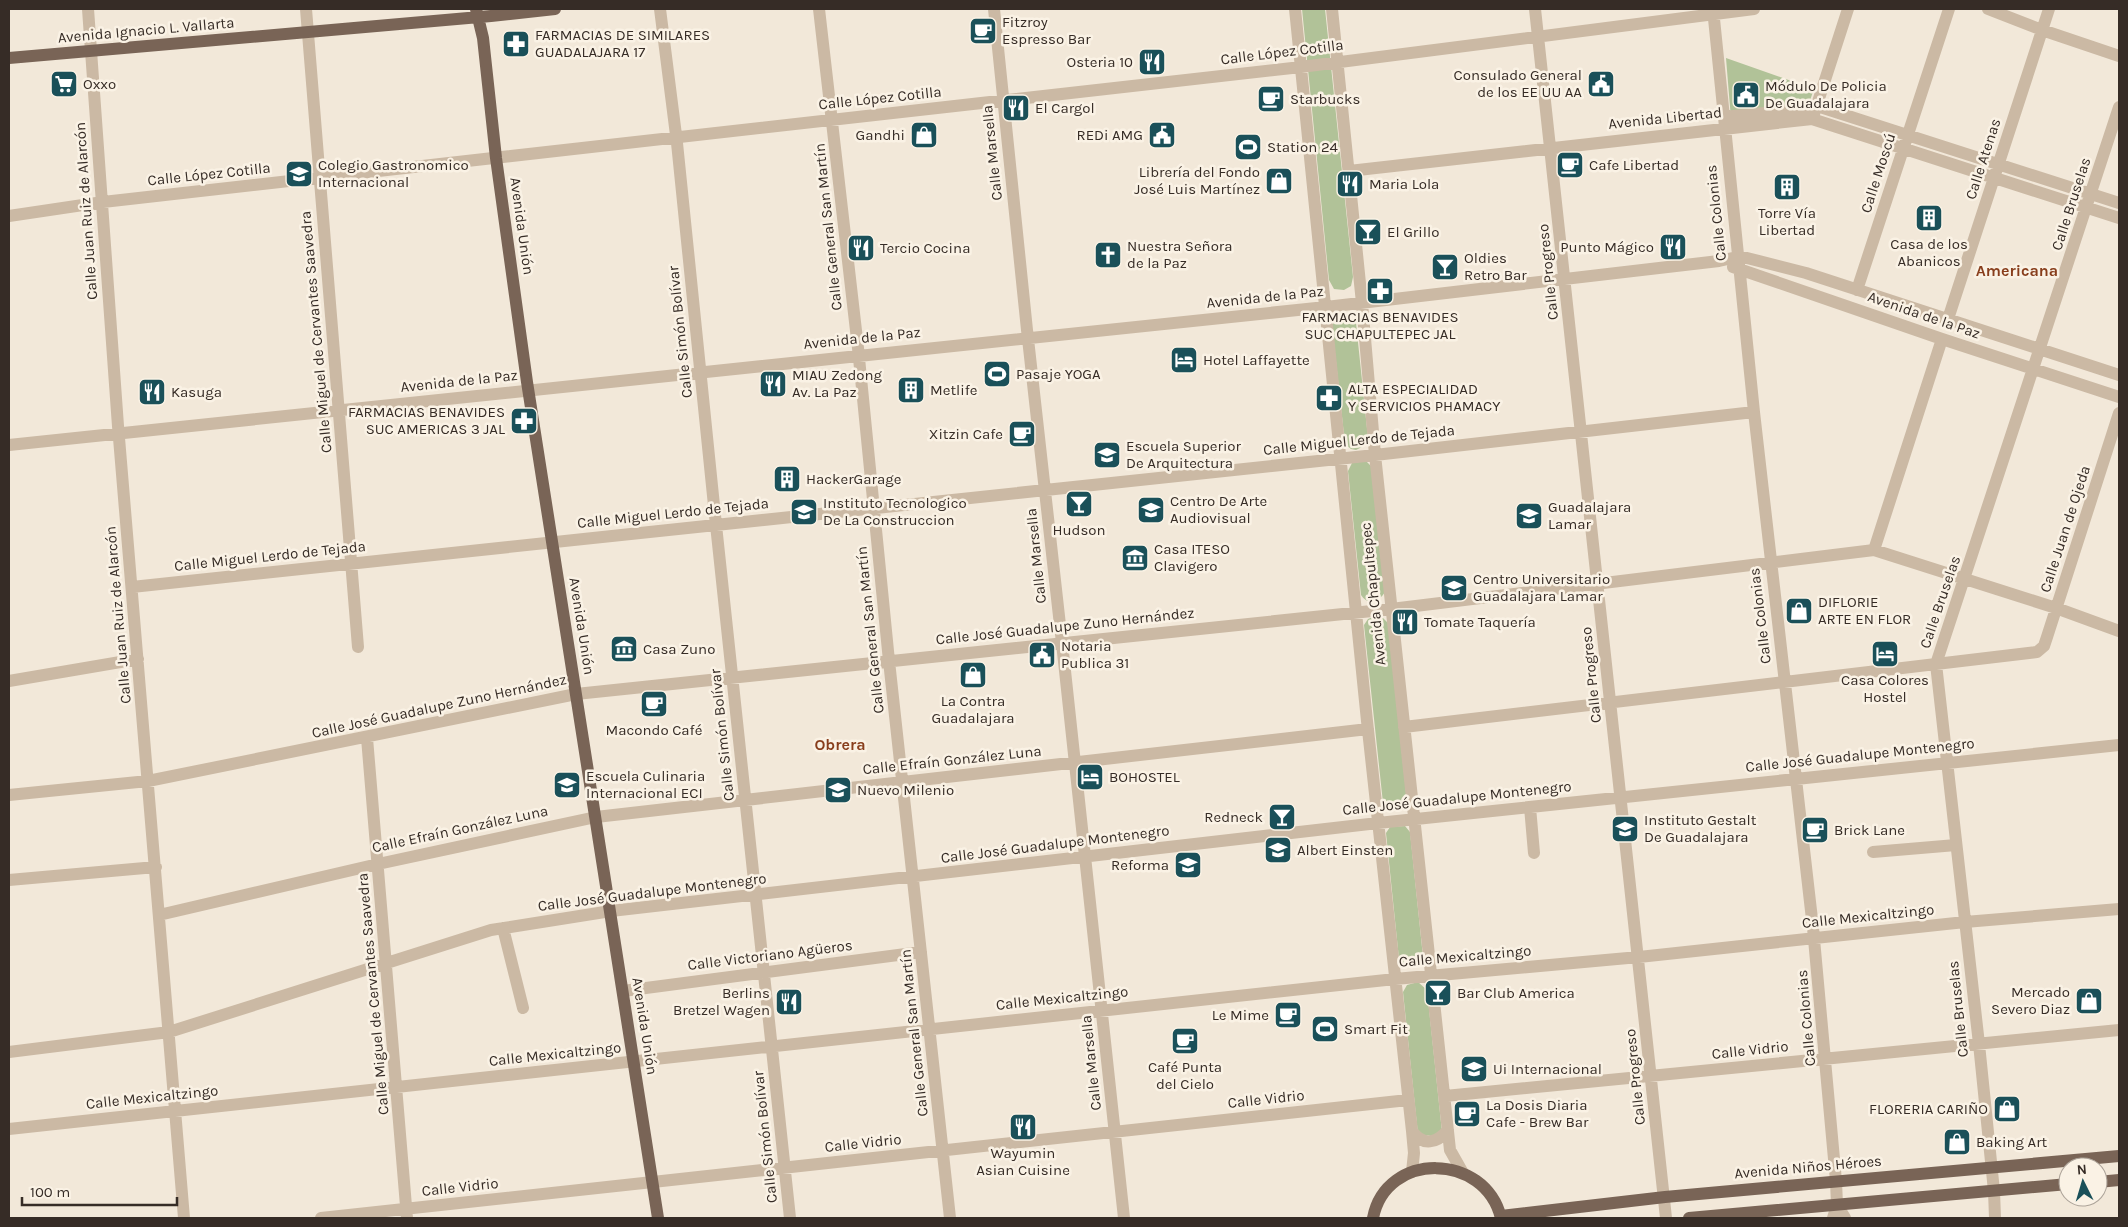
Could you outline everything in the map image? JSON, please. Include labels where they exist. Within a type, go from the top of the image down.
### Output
[{"type":"main road","name":"Avenida Ignacio L. Vallarta","points":[[9,58],[308,32],[476,13],[555,9]]},
{"type":"main road","name":"Avenida Unión","points":[[476,13],[483,38],[496,158],[529,390],[658,1218]]},
{"type":"main road","name":"Avenida Unión","points":[[483,38],[491,13]]},
{"type":"main road","name":"Avenida Niños Héroes","points":[[1501,1217],[1665,1197],[2119,1156]]},
{"type":"main road","points":[[1373,1218],[1383,1195],[1396,1182],[1412,1172],[1437,1167],[1463,1172],[1476,1180],[1487,1190],[1495,1202],[1501,1217]]},
{"type":"main road","points":[[1689,1218],[2058,1185]]},
{"type":"street","name":"Calle Juan Ruiz de Alarcón","points":[[88,9],[119,434],[184,1218]]},
{"type":"street","name":"Calle Miguel de Cervantes Saavedra","points":[[306,9],[358,647]]},
{"type":"street","name":"Calle Simón Bolívar","points":[[660,9],[676,137],[790,1218]]},
{"type":"street","name":"Calle General San Martín","points":[[819,9],[858,355],[889,661],[950,1218]]},
{"type":"street","name":"Calle Marsella","points":[[994,9],[1124,1218]]},
{"type":"street","name":"Avenida Chapultepec","points":[[1295,9],[1368,730],[1412,1132],[1414,1153],[1412,1172]]},
{"type":"street","name":"Avenida Chapultepec","points":[[1332,9],[1362,303],[1375,455],[1450,1150],[1463,1172]]},
{"type":"street","name":"Calle Progreso","points":[[1535,9],[1666,1218]]},
{"type":"street","name":"Calle López Cotilla","points":[[9,216],[102,202],[1301,67],[1713,12],[1754,9]]},
{"type":"street","points":[[1815,111],[1848,9]]},
{"type":"street","name":"Calle Moscú","points":[[1857,290],[1949,9]]},
{"type":"street","points":[[1988,9],[2042,30],[2119,56]]},
{"type":"street","name":"Calle Atenas","points":[[1948,319],[2049,9]]},
{"type":"street","name":"Calle Colonias","points":[[1713,12],[1770,563],[1815,938],[1836,1181],[1837,1205],[1833,1218]]},
{"type":"street","name":"Calle Bruselas","points":[[1995,1218],[1992,1166],[1936,664],[2119,107]]},
{"type":"street","name":"Avenida Libertad","points":[[1815,111],[1903,148],[2119,218]]},
{"type":"street","name":"Avenida Libertad","points":[[1349,170],[1550,147],[1815,111],[1908,134],[2119,203]]},
{"type":"street","name":"Avenida de la Paz","points":[[1738,264],[1747,258],[1806,273],[2119,375]]},
{"type":"street","name":"Avenida de la Paz","points":[[9,445],[1326,307],[1719,262],[1738,264],[1942,339],[2119,396]]},
{"type":"street","points":[[1874,550],[1942,339]]},
{"type":"street","name":"Calle Miguel Lerdo de Tejada","points":[[132,587],[1375,455],[1754,412]]},
{"type":"street","name":"Calle Juan de Ojeda","points":[[1936,664],[2037,652],[2044,646],[2119,413]]},
{"type":"street","name":"Calle José Guadalupe Zuno Hernández","points":[[9,795],[148,781],[368,738],[576,694],[1391,609],[1874,550],[2056,608],[2119,631]]},
{"type":"street","points":[[9,681],[138,659]]},
{"type":"street","points":[[1404,727],[1936,664]]},
{"type":"street","name":"Calle Efraín González Luna","points":[[159,915],[378,864],[596,817],[1368,730]]},
{"type":"street","name":"Calle Miguel de Cervantes Saavedra","points":[[368,738],[407,1214]]},
{"type":"street","name":"Calle José Guadalupe Montenegro","points":[[9,1052],[169,1032],[386,963],[504,928],[611,911],[1414,819],[2119,745]]},
{"type":"street","points":[[1530,807],[1534,853]]},
{"type":"street","points":[[1873,852],[1956,845]]},
{"type":"street","points":[[9,880],[156,867]]},
{"type":"street","name":"Calle Mexicaltzingo","points":[[9,1129],[1432,975],[1638,957],[1965,922],[2119,909]]},
{"type":"street","points":[[504,928],[523,1008]]},
{"type":"street","name":"Calle Victoriano Agüeros","points":[[623,991],[921,952]]},
{"type":"street","name":"Calle Vidrio","points":[[1445,1096],[2119,1030]]},
{"type":"street","name":"Calle Vidrio","points":[[321,1218],[407,1214],[653,1182],[1408,1100]]},
{"type":"street","points":[[1412,1132],[1420,1140],[1432,1142],[1438,1140],[1448,1130]]},
{"type":"street","points":[[1837,1205],[1844,1218]]},
{"type":"green space","points":[[1302,9],[1325,9],[1353,277],[1351,286],[1344,290],[1334,289],[1329,280]]},
{"type":"green space","points":[[1726,58],[1814,89],[1808,106],[1731,119]]},
{"type":"green space","points":[[1344,315],[1351,317],[1356,323],[1368,438],[1366,445],[1356,450],[1351,449],[1345,444],[1332,325],[1336,318]]},
{"type":"green space","points":[[1366,461],[1371,466],[1385,592],[1377,600],[1370,602],[1361,595],[1348,471],[1352,463]]},
{"type":"green space","points":[[1375,616],[1383,618],[1388,623],[1407,801],[1405,805],[1396,810],[1392,810],[1383,803],[1364,625],[1368,619]]},
{"type":"green space","points":[[1405,826],[1410,832],[1423,957],[1419,964],[1412,967],[1405,965],[1399,959],[1386,833],[1390,827]]},
{"type":"green space","points":[[1418,982],[1427,990],[1442,1132],[1438,1137],[1418,1134],[1403,992],[1407,985]]},
{"type":"place","name":"Fitzroy Espresso Bar","points":[[983,31]]},
{"type":"place","name":"FARMACIAS DE SIMILARES GUADALAJARA 17","points":[[516,44]]},
{"type":"place","name":"Osteria 10","points":[[1152,62]]},
{"type":"place","name":"Oxxo","points":[[64,84]]},
{"type":"place","name":"Consulado General de los EE UU AA","points":[[1601,84]]},
{"type":"place","name":"Módulo De Policia De Guadalajara","points":[[1746,95]]},
{"type":"place","name":"Starbucks","points":[[1271,99]]},
{"type":"place","name":"El Cargol","points":[[1016,108]]},
{"type":"place","name":"Gandhi","points":[[924,135]]},
{"type":"place","name":"REDi AMG","points":[[1162,135]]},
{"type":"place","name":"Station 24","points":[[1248,147]]},
{"type":"place","name":"Cafe Libertad","points":[[1570,165]]},
{"type":"place","name":"Colegio Gastronomico Internacional","points":[[299,174]]},
{"type":"place","name":"Librería del Fondo José Luis Martínez","points":[[1279,181]]},
{"type":"place","name":"Maria Lola","points":[[1350,184]]},
{"type":"place","name":"Torre Vía Libertad","points":[[1787,187]]},
{"type":"place","name":"Casa de los Abanicos","points":[[1929,218]]},
{"type":"place","name":"El Grillo","points":[[1368,232]]},
{"type":"place","name":"Punto Mágico","points":[[1673,247]]},
{"type":"place","name":"Tercio Cocina","points":[[861,248]]},
{"type":"place","name":"Nuestra Señora de la Paz","points":[[1108,255]]},
{"type":"place","name":"Oldies Retro Bar","points":[[1445,267]]},
{"type":"place","name":"FARMACIAS BENAVIDES SUC CHAPULTEPEC JAL","points":[[1380,291]]},
{"type":"place","name":"Hotel Laffayette","points":[[1184,360]]},
{"type":"place","name":"Pasaje YOGA","points":[[997,374]]},
{"type":"place","name":"MIAU Zedong Av. La Paz","points":[[773,384]]},
{"type":"place","name":"Metlife","points":[[911,390]]},
{"type":"place","name":"Kasuga","points":[[152,392]]},
{"type":"place","name":"ALTA ESPECIALIDAD Y SERVICIOS PHAMACY","points":[[1329,398]]},
{"type":"place","name":"FARMACIAS BENAVIDES SUC AMERICAS 3 JAL","points":[[524,421]]},
{"type":"place","name":"Xitzin Cafe","points":[[1022,434]]},
{"type":"place","name":"Escuela Superior De Arquitectura","points":[[1107,455]]},
{"type":"place","name":"HackerGarage","points":[[787,479]]},
{"type":"place","name":"Hudson","points":[[1079,504]]},
{"type":"place","name":"Centro De Arte Audiovisual","points":[[1151,510]]},
{"type":"place","name":"Instituto Tecnologico De La Construccion","points":[[804,512]]},
{"type":"place","name":"Guadalajara Lamar","points":[[1529,516]]},
{"type":"place","name":"Casa ITESO Clavigero","points":[[1135,558]]},
{"type":"place","name":"Centro Universitario Guadalajara Lamar","points":[[1454,588]]},
{"type":"place","name":"DIFLORIE ARTE EN FLOR","points":[[1799,611]]},
{"type":"place","name":"Tomate Taquería","points":[[1405,622]]},
{"type":"place","name":"Casa Zuno","points":[[624,649]]},
{"type":"place","name":"Casa Colores Hostel","points":[[1885,654]]},
{"type":"place","name":"Notaria Publica 31","points":[[1042,655]]},
{"type":"place","name":"La Contra Guadalajara","points":[[973,675]]},
{"type":"place","name":"Macondo Café","points":[[654,704]]},
{"type":"place","name":"BOHOSTEL","points":[[1090,777]]},
{"type":"place","name":"Escuela Culinaria Internacional ECI","points":[[567,785]]},
{"type":"place","name":"Nuevo Milenio","points":[[838,790]]},
{"type":"place","name":"Redneck","points":[[1282,817]]},
{"type":"place","name":"Instituto Gestalt De Guadalajara","points":[[1625,829]]},
{"type":"place","name":"Brick Lane","points":[[1815,830]]},
{"type":"place","name":"Albert Einsten","points":[[1278,850]]},
{"type":"place","name":"Reforma","points":[[1188,865]]},
{"type":"place","name":"Bar Club America","points":[[1438,993]]},
{"type":"place","name":"Mercado Severo Diaz","points":[[2089,1001]]},
{"type":"place","name":"Berlins Bretzel Wagen","points":[[789,1002]]},
{"type":"place","name":"Le Mime","points":[[1288,1015]]},
{"type":"place","name":"Smart Fit","points":[[1325,1029]]},
{"type":"place","name":"Café Punta del Cielo","points":[[1185,1041]]},
{"type":"place","name":"Ui Internacional","points":[[1474,1069]]},
{"type":"place","name":"FLORERIA CARIÑO","points":[[2007,1109]]},
{"type":"place","name":"La Dosis Diaria Cafe - Brew Bar","points":[[1467,1114]]},
{"type":"place","name":"Wayumin Asian Cuisine","points":[[1023,1127]]},
{"type":"place","name":"Baking Art","points":[[1957,1142]]},
{"type":"district","name":"Americana","points":[[2017,270]]},
{"type":"district","name":"Obrera","points":[[840,744]]}]
